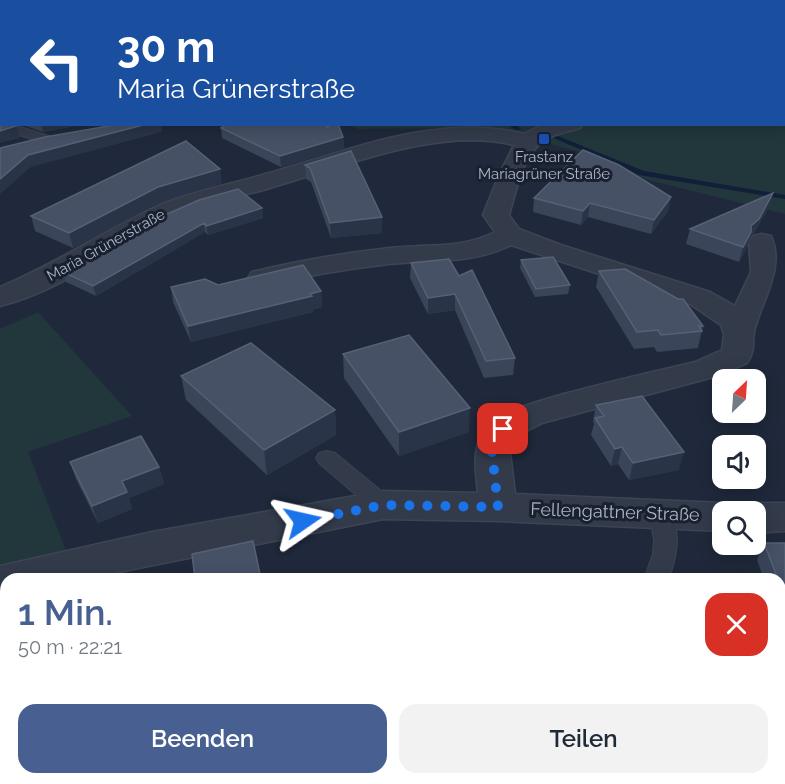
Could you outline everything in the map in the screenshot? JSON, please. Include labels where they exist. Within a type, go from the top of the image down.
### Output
[{"type":"street","points":[[566,126],[540,133],[527,142],[507,184],[496,215],[510,235],[552,251],[700,298],[721,310],[739,328]]},
{"type":"street","name":"Maria Grünerstraße","points":[[0,297],[39,281],[172,208],[404,142],[453,133],[496,134],[527,142]]},
{"type":"street","points":[[10,149],[47,140],[70,138]]},
{"type":"street","points":[[240,284],[344,262],[391,255],[473,250],[499,242],[510,235]]},
{"type":"street","points":[[498,507],[492,452],[503,429],[530,415],[706,369],[736,356],[741,342],[739,328],[765,272],[762,242]]},
{"type":"street","name":"Fellengattner Straße","points":[[36,573],[152,548],[383,505],[498,507],[712,516]]},
{"type":"street","points":[[766,518],[785,517]]},
{"type":"lane","points":[[3,126],[47,140]]},
{"type":"lane","points":[[327,458],[383,505]]},
{"type":"lane","points":[[659,573],[666,559],[666,537],[661,514]]},
{"type":"green space","points":[[350,126],[785,126],[785,214],[648,180],[577,151],[489,128],[358,129]]},
{"type":"green space","points":[[38,312],[132,416],[28,452],[75,573],[0,573],[0,329]]},
{"type":"building","points":[[0,126],[16,126],[0,131]]},
{"type":"building","points":[[108,126],[139,126],[28,155],[0,179],[0,148],[45,137]]},
{"type":"building","points":[[224,126],[339,126],[343,137],[280,156],[221,128]]},
{"type":"building","points":[[186,141],[220,169],[158,187],[69,233],[31,216]]},
{"type":"building","points":[[583,150],[619,165],[671,197],[654,220],[590,203],[583,211],[534,198]]},
{"type":"building","points":[[351,151],[382,217],[330,223],[310,168],[305,165]]},
{"type":"building","points":[[238,189],[262,208],[206,226],[204,223],[93,286],[63,272],[156,219],[199,200]]},
{"type":"building","points":[[773,193],[759,219],[751,226],[751,232],[743,247],[690,229]]},
{"type":"building","points":[[553,257],[570,285],[536,289],[521,260]]},
{"type":"building","points":[[449,259],[459,276],[472,270],[515,358],[486,361],[455,294],[428,298],[411,263]]},
{"type":"building","points":[[303,265],[321,291],[310,294],[312,296],[188,326],[171,287],[205,279],[218,285]]},
{"type":"building","points":[[625,269],[678,299],[683,299],[703,326],[699,326],[702,331],[661,335],[658,330],[637,332],[599,271]]},
{"type":"building","points":[[409,335],[470,408],[399,432],[343,354]]},
{"type":"building","points":[[251,343],[335,410],[264,450],[181,376]]},
{"type":"building","points":[[642,396],[684,452],[633,463],[622,447],[615,449],[595,418],[604,416],[596,405]]},
{"type":"building","points":[[141,436],[159,467],[122,481],[127,492],[92,506],[70,462]]},
{"type":"building","points":[[253,541],[260,573],[194,573],[192,554]]},
{"type":"building","points":[[766,543],[785,543],[785,573],[776,573]]},
{"type":"waterway","points":[[513,126],[518,129]]},
{"type":"waterway","points":[[556,137],[642,173],[785,197]]},
{"type":"place","name":"Frastanz Mariagrüner Straße","points":[[544,139]]},
{"type":"route","points":[[303,521],[383,505],[498,507],[492,452],[503,429]]}]
